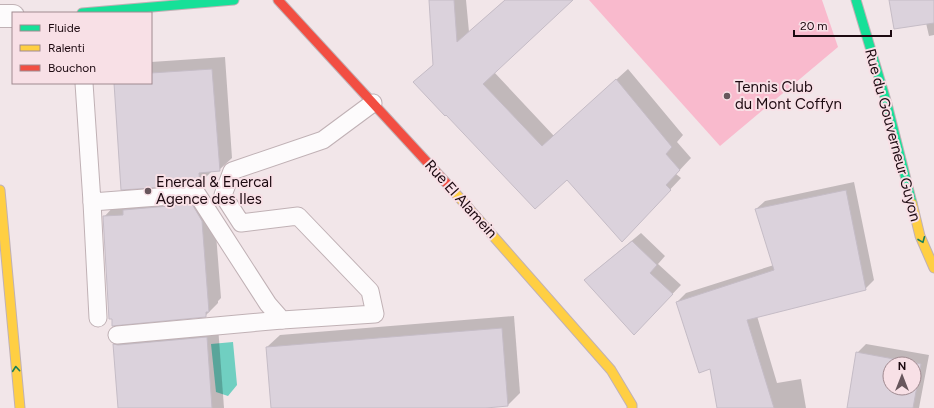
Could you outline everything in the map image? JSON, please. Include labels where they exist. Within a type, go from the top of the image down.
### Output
[{"type":"street","points":[[94,12],[234,0]]},
{"type":"street","name":"Rue El Alamein","points":[[278,0],[448,184],[611,370],[632,405],[632,408]]},
{"type":"street","name":"Rue du Gouverneur Guyon","points":[[856,0],[888,104],[920,236],[934,268]]},
{"type":"street","points":[[0,16],[12,16]]},
{"type":"street","points":[[0,190],[20,408]]},
{"type":"lane","points":[[84,84],[98,318]]},
{"type":"lane","points":[[117,335],[282,320],[374,314],[370,291],[298,216],[241,223],[223,195],[232,171],[323,140],[372,103]]},
{"type":"lane","points":[[92,202],[197,194],[268,304],[282,320]]},
{"type":"shaded area","name":"Tennis Club du Mont Coffyn","points":[[589,0],[822,0],[838,47],[720,146]]},
{"type":"shaded area","points":[[233,342],[237,385],[228,396],[216,392],[211,344]]},
{"type":"building","points":[[429,0],[454,0],[457,42],[505,0],[573,0],[483,84],[542,146],[616,79],[672,147],[666,154],[680,170],[666,185],[671,190],[622,242],[567,180],[535,209],[413,82],[433,65]]},
{"type":"building","points":[[889,0],[934,0],[934,23],[894,29]]},
{"type":"building","points":[[212,69],[220,171],[199,173],[200,185],[121,190],[114,84],[152,84],[152,73]]},
{"type":"building","points":[[846,190],[866,290],[747,320],[774,408],[717,408],[710,369],[699,373],[676,302],[774,270],[755,209]]},
{"type":"building","points":[[192,204],[202,221],[209,312],[206,312],[206,317],[112,326],[112,319],[109,319],[103,216],[123,215],[123,210]]},
{"type":"building","points":[[632,241],[657,265],[650,273],[673,294],[634,335],[584,280]]},
{"type":"building","points":[[502,328],[508,406],[486,408],[271,408],[266,347]]},
{"type":"building","points":[[207,337],[212,408],[118,408],[113,344],[118,345]]},
{"type":"building","points":[[856,352],[882,357],[882,396],[915,396],[913,408],[847,408]]},
{"type":"traffic: fast","points":[[94,12],[234,0]]},
{"type":"traffic: fast","points":[[856,0],[887,104],[912,203]]},
{"type":"traffic: slow","points":[[450,187],[611,370],[632,405],[632,408]]},
{"type":"traffic: slow","points":[[0,190],[20,408]]},
{"type":"traffic: slow","points":[[912,203],[920,236],[934,268]]},
{"type":"traffic: jam","points":[[278,0],[450,187]]},
{"type":"place","name":"Tennis Club du Mont Coffyn","points":[[727,96]]},
{"type":"place","name":"Enercal & Enercal Agence des Iles","points":[[148,191]]}]
